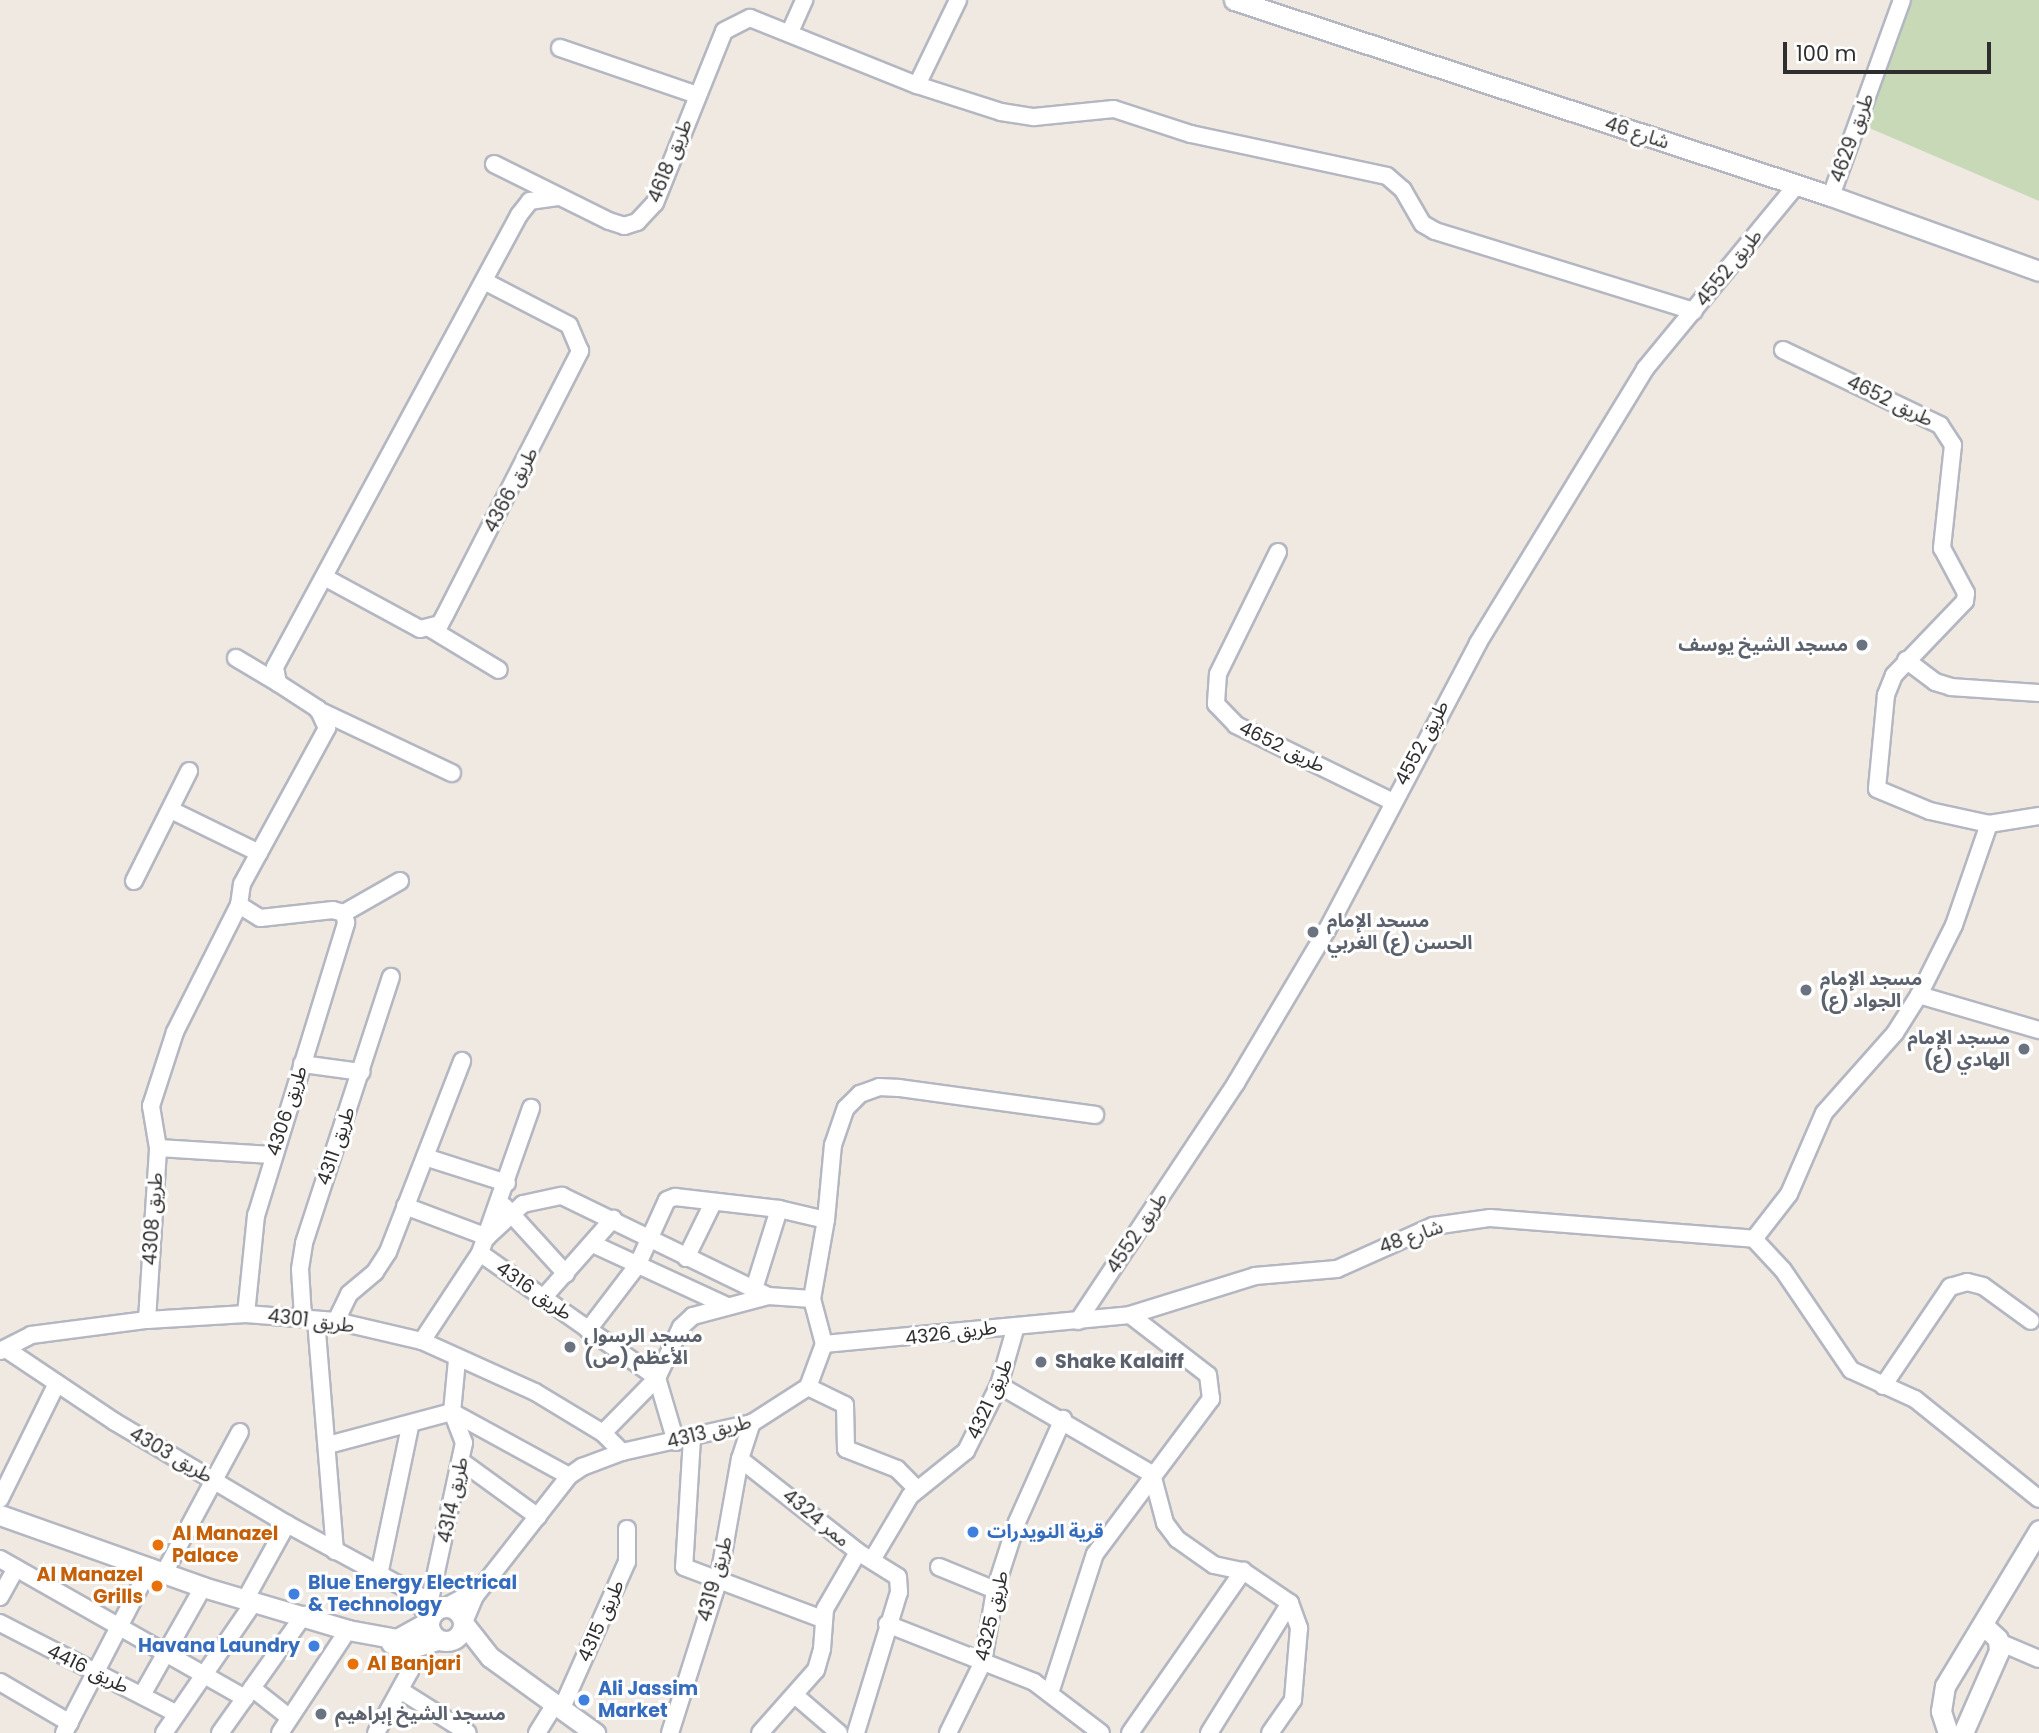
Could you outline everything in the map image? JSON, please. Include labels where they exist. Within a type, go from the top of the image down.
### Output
[{"type":"street","points":[[790,32],[804,0]]},
{"type":"street","points":[[917,85],[958,0]]},
{"type":"street","name":"شارع 46","points":[[1234,0],[1831,196],[2039,271]]},
{"type":"street","name":"طريق 4629","points":[[1831,196],[1902,0]]},
{"type":"street","name":"طريق 4618","points":[[494,164],[560,198],[624,226],[637,222],[655,202],[724,31],[736,22],[750,18],[917,85],[1001,112],[1034,117],[1088,108],[1126,111],[1191,134],[1387,176],[1403,190],[1423,224],[1436,231],[1694,311]]},
{"type":"street","name":"طريق 4618","points":[[560,48],[697,95]]},
{"type":"street","name":"طريق 4552","points":[[1078,1321],[1236,1083],[1327,930],[1391,801],[1478,643],[1645,369],[1796,186]]},
{"type":"street","points":[[278,683],[278,657],[326,578],[484,281],[530,201],[560,198]]},
{"type":"street","name":"طريق 4366","points":[[430,629],[445,615],[580,351],[569,325],[484,281]]},
{"type":"street","name":"طريق 4652","points":[[1783,350],[1940,425],[1950,436],[1951,492],[1942,548],[1966,593],[1965,601],[1906,660]]},
{"type":"street","name":"طريق 4652","points":[[1278,552],[1218,674],[1216,704],[1236,725],[1391,801]]},
{"type":"street","points":[[326,578],[420,629],[430,629],[499,670]]},
{"type":"street","points":[[236,658],[318,709],[452,773]]},
{"type":"street","points":[[2039,693],[1951,687],[1935,682],[1906,660],[1886,695],[1877,789],[1930,811],[1989,824],[2039,816]]},
{"type":"street","points":[[158,1149],[151,1120],[156,1088],[195,988],[239,905],[237,896],[327,728],[318,709]]},
{"type":"street","points":[[135,881],[189,771]]},
{"type":"street","points":[[170,810],[259,853]]},
{"type":"street","points":[[1989,824],[1959,914],[1919,995],[1895,1033],[1824,1113],[1789,1194],[1754,1239],[1783,1270],[1852,1370],[1915,1399],[2039,1499]]},
{"type":"street","points":[[239,905],[260,918],[333,910],[344,913],[400,881]]},
{"type":"street","name":"طريق 4306","points":[[246,1314],[252,1242],[272,1155],[346,923],[344,913]]},
{"type":"street","name":"طريق 4311","points":[[335,1551],[328,1445],[300,1269],[304,1243],[391,977]]},
{"type":"street","points":[[1919,995],[2039,1030]]},
{"type":"street","points":[[336,1321],[348,1294],[382,1262],[462,1061]]},
{"type":"street","points":[[302,1064],[361,1072]]},
{"type":"street","points":[[917,1489],[897,1469],[846,1449],[845,1405],[808,1387],[824,1345],[812,1299],[827,1220],[833,1146],[846,1108],[860,1094],[879,1087],[1095,1115]]},
{"type":"street","points":[[422,1340],[480,1253],[505,1208],[507,1184],[531,1108]]},
{"type":"street","name":"طريق 4308","points":[[147,1320],[158,1149],[272,1155]]},
{"type":"street","points":[[425,1157],[507,1184]]},
{"type":"street","points":[[505,1208],[534,1199],[562,1196],[761,1292],[812,1299]]},
{"type":"street","points":[[588,1330],[637,1266],[667,1200],[675,1197],[779,1209],[827,1220]]},
{"type":"street","points":[[686,1258],[713,1203]]},
{"type":"street","name":"طريق 4316","points":[[405,1206],[487,1237]]},
{"type":"street","points":[[505,1208],[566,1274]]},
{"type":"street","points":[[761,1292],[779,1209]]},
{"type":"street","name":"شارع 48","points":[[1078,1321],[1130,1315],[1255,1276],[1337,1269],[1433,1226],[1490,1218],[1754,1239]]},
{"type":"street","points":[[543,1298],[594,1245],[614,1219]]},
{"type":"street","points":[[594,1245],[727,1306]]},
{"type":"street","name":"طريق 4316","points":[[480,1253],[657,1378]]},
{"type":"street","points":[[1883,1386],[1950,1287],[1967,1282],[1983,1286],[2031,1321]]},
{"type":"street","points":[[603,1433],[657,1378],[681,1327],[693,1316],[761,1292]]},
{"type":"street","name":"طريق 4301","points":[[3,1350],[32,1335],[147,1320],[246,1314],[336,1321],[422,1340],[457,1360],[535,1392],[603,1433],[622,1452]]},
{"type":"street","points":[[1050,1693],[1094,1554],[1152,1474],[1205,1409],[1213,1387],[1208,1376],[1130,1315]]},
{"type":"street","name":"طريق 4326","points":[[824,1345],[1078,1321]]},
{"type":"street","name":"طريق 4321","points":[[822,1619],[865,1556],[917,1489],[966,1451],[999,1385],[1016,1326]]},
{"type":"street","name":"طريق 4303","points":[[3,1350],[215,1481],[409,1592],[435,1610]]},
{"type":"street","name":"طريق 4314","points":[[435,1610],[461,1461],[463,1431],[452,1412],[457,1360]]},
{"type":"street","points":[[657,1378],[684,1440],[684,1567],[822,1619],[820,1659],[797,1697],[760,1733]]},
{"type":"street","points":[[0,1499],[4,1480],[57,1383]]},
{"type":"street","points":[[999,1385],[1063,1419],[1152,1474],[1165,1524],[1177,1539],[1214,1565],[1243,1571],[1290,1603],[1299,1628],[1293,1699],[1270,1733]]},
{"type":"street","name":"طريق 4313","points":[[464,1623],[481,1588],[569,1476],[597,1459],[752,1423],[808,1387]]},
{"type":"street","points":[[328,1445],[410,1426],[452,1412],[569,1476]]},
{"type":"street","name":"طريق 4325","points":[[948,1733],[983,1662],[995,1590],[1017,1522],[1063,1419]]},
{"type":"street","name":"طريق 4319","points":[[670,1733],[718,1581],[740,1459],[752,1423]]},
{"type":"street","points":[[379,1575],[410,1426]]},
{"type":"street","points":[[0,1682],[67,1728],[121,1627],[215,1481],[240,1432]]},
{"type":"street","name":"ممر 4324","points":[[740,1459],[865,1556],[894,1573],[900,1584],[887,1624]]},
{"type":"street","points":[[461,1461],[538,1517]]},
{"type":"street","points":[[0,1515],[203,1587],[384,1639],[408,1649],[461,1633],[464,1623]]},
{"type":"street","points":[[164,1733],[206,1673],[250,1601],[287,1524]]},
{"type":"street","name":"طريق 4315","points":[[537,1733],[558,1708],[627,1562],[626,1529]]},
{"type":"street","points":[[1948,1733],[1941,1711],[1945,1686],[1984,1626],[2039,1530]]},
{"type":"street","points":[[0,1559],[290,1718]]},
{"type":"street","points":[[939,1567],[995,1590]]},
{"type":"street","points":[[0,1597],[16,1568]]},
{"type":"street","points":[[1130,1733],[1243,1571]]},
{"type":"street","points":[[142,1695],[203,1587]]},
{"type":"street","name":"طريق 4313","points":[[435,1610],[481,1588]]},
{"type":"street","points":[[1209,1733],[1290,1603]]},
{"type":"street","points":[[435,1610],[443,1640]]},
{"type":"street","points":[[384,1639],[409,1636],[435,1610],[458,1611],[490,1657],[595,1733]]},
{"type":"street","points":[[229,1730],[248,1693],[304,1615]]},
{"type":"street","name":"طريق 4416","points":[[0,1623],[97,1676],[142,1695],[177,1714]]},
{"type":"street","points":[[856,1733],[887,1624],[983,1662],[1050,1693],[1101,1733]]},
{"type":"street","points":[[1984,1626],[1999,1642],[2039,1659]]},
{"type":"street","points":[[281,1733],[348,1630]]},
{"type":"street","points":[[443,1640],[490,1657]]},
{"type":"street","points":[[1963,1733],[1999,1642]]},
{"type":"street","points":[[376,1733],[400,1690],[412,1661],[408,1649]]},
{"type":"street","points":[[400,1690],[468,1733]]},
{"type":"street","points":[[797,1697],[838,1733]]},
{"type":"street","points":[[435,1733],[445,1719]]},
{"type":"green space","points":[[1911,0],[2039,0],[2039,201],[1867,127]]},
{"type":"place","name":"مسجد الشيخ يوسف","points":[[1862,645]]},
{"type":"place","name":"مسجد الإمام الحسن (ع) الغربي","points":[[1313,932]]},
{"type":"place","name":"مسجد الإمام الجواد (ع)","points":[[1806,990]]},
{"type":"place","name":"مسجد الإمام الهادي (ع)","points":[[2024,1049]]},
{"type":"place","name":"مسجد الرسول الأعظم (ص)","points":[[570,1347]]},
{"type":"place","name":"Shake Kalaiff","points":[[1041,1362]]},
{"type":"place","name":"قرية النويدرات","points":[[973,1532]]},
{"type":"place","name":"Al Manazel Palace","points":[[158,1545]]},
{"type":"place","name":"Al Manazel Grills","points":[[157,1586]]},
{"type":"place","name":"Blue Energy Electrical & Technology","points":[[294,1594]]},
{"type":"place","name":"Havana Laundry","points":[[314,1646]]},
{"type":"place","name":"Al Banjari","points":[[353,1664]]},
{"type":"place","name":"Ali Jassim Market","points":[[584,1700]]},
{"type":"place","name":"مسجد الشيخ إبراهيم","points":[[321,1714]]}]
